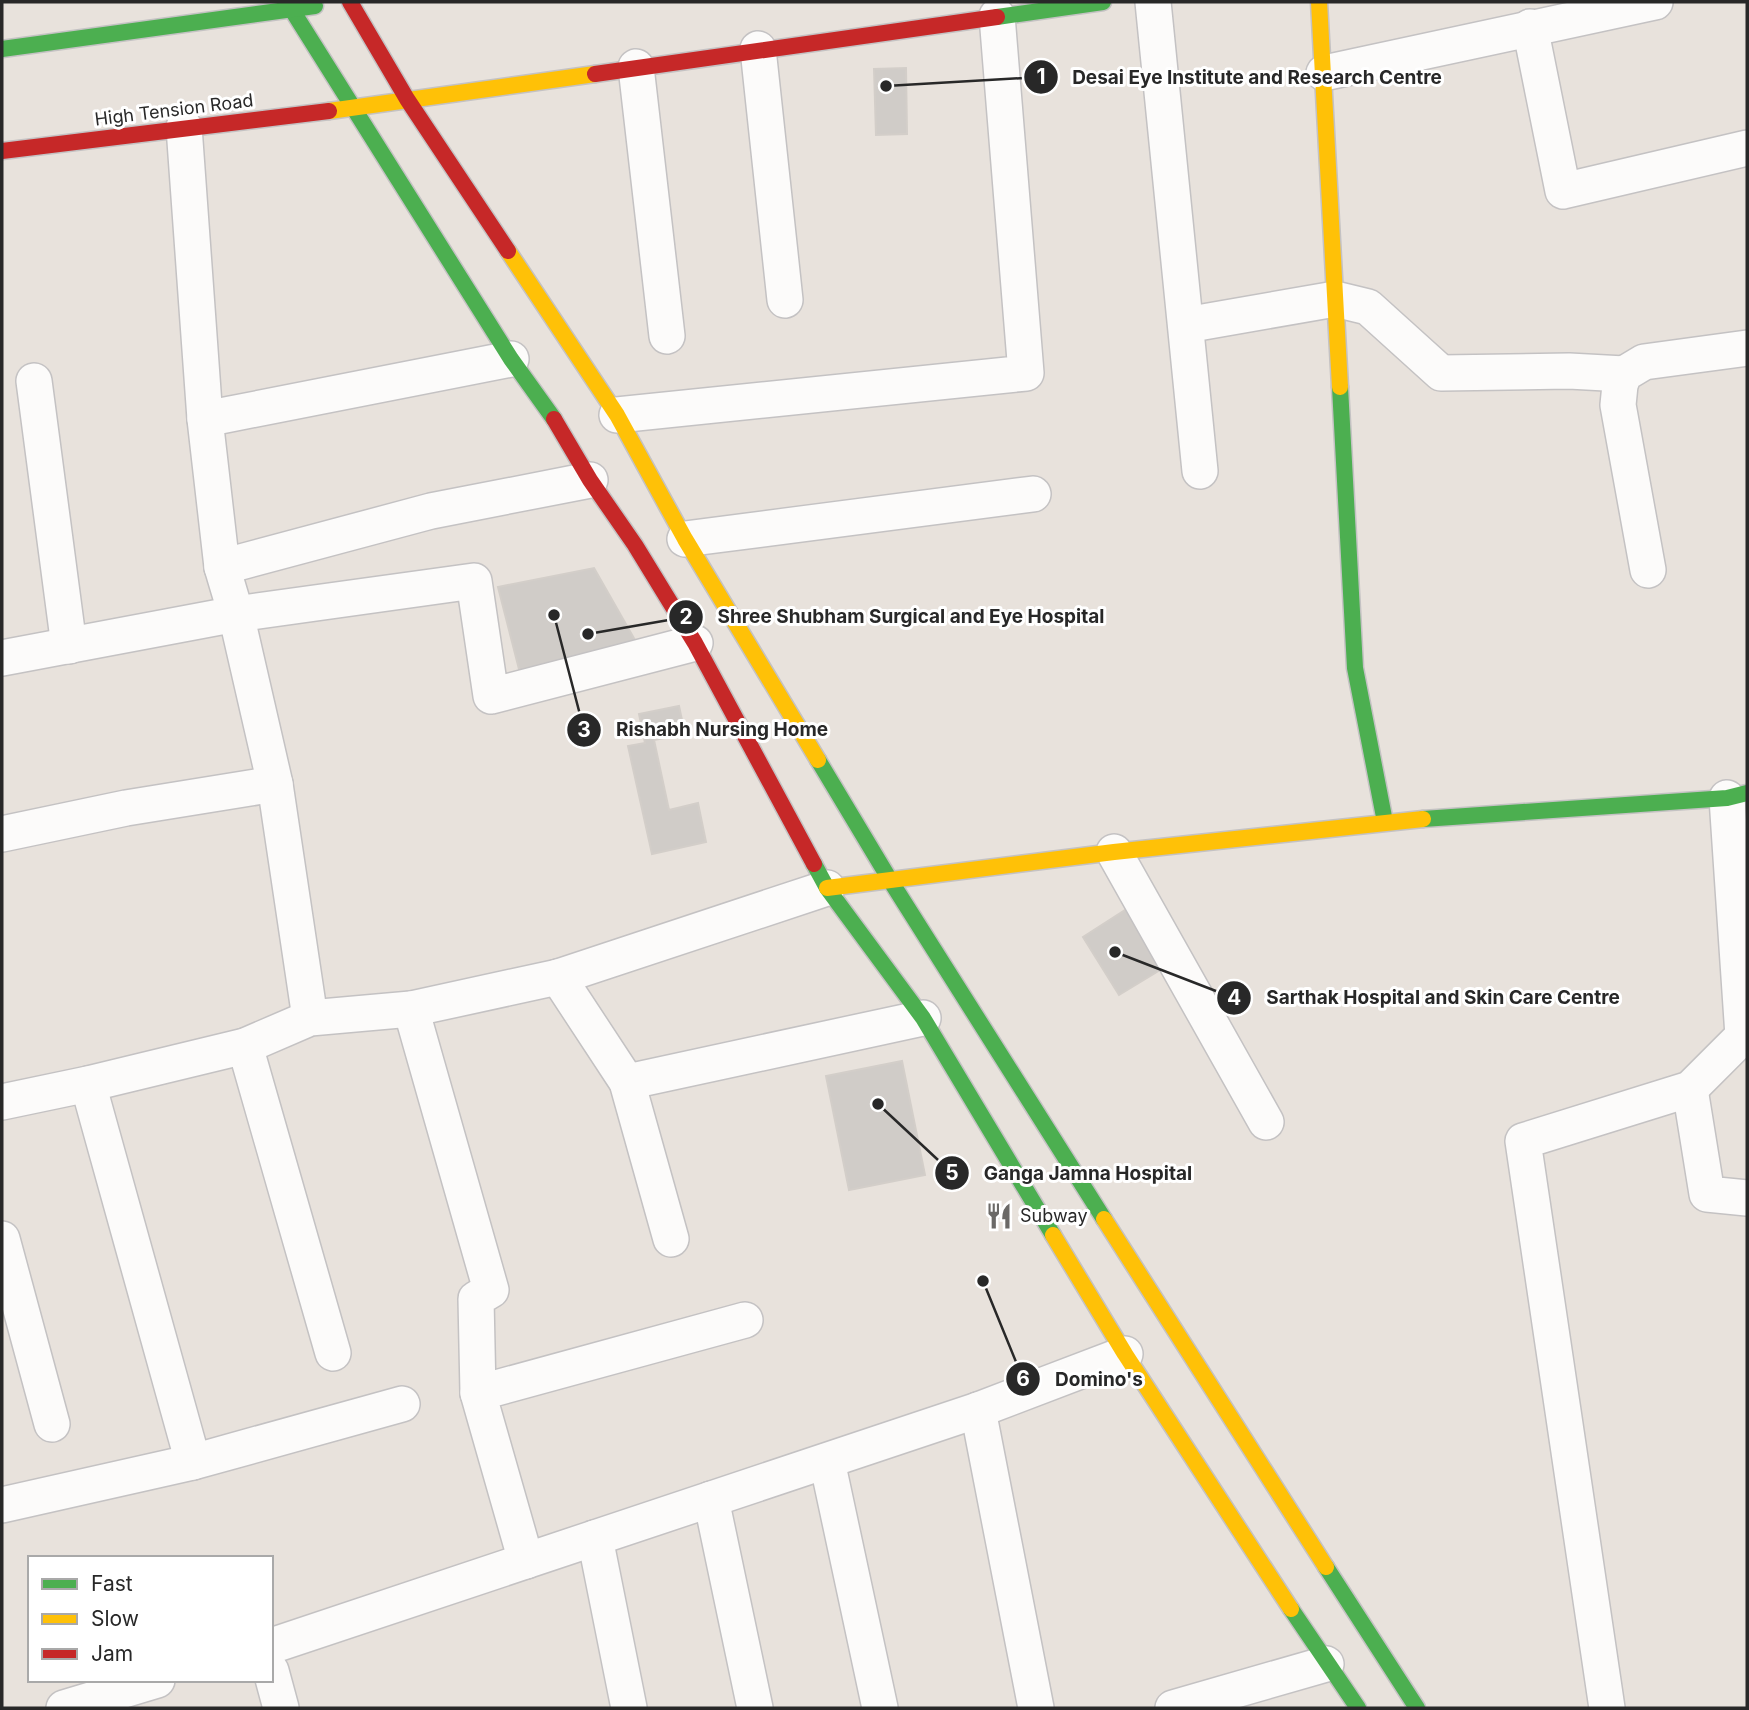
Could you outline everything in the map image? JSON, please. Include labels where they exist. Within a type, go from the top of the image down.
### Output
[{"type":"main road","name":"High Tension Road","points":[[2,151],[352,108],[1103,2]]},
{"type":"main road","points":[[1319,2],[1354,668],[1366,716],[1385,822]]},
{"type":"main road","points":[[2,49],[289,6],[340,3],[617,415],[685,540],[890,880],[1249,1449],[1417,1708]]},
{"type":"main road","points":[[289,6],[511,359],[558,424],[590,480],[635,545],[695,643],[827,888],[923,1018],[1125,1354],[1326,1664],[1358,1708]]},
{"type":"main road","points":[[827,888],[1385,822],[1737,795]]},
{"type":"street","points":[[1153,2],[1200,471]]},
{"type":"street","points":[[1324,72],[1655,2]]},
{"type":"street","points":[[617,415],[1026,373],[997,16]]},
{"type":"street","points":[[1531,27],[1563,191],[1747,148]]},
{"type":"street","points":[[758,49],[785,300]]},
{"type":"street","points":[[636,66],[667,335]]},
{"type":"street","points":[[184,127],[205,419],[222,567],[236,614],[275,784],[310,1018]]},
{"type":"street","points":[[1186,325],[1335,299],[1368,307],[1441,373],[1569,371],[1624,374],[1644,362],[1747,348]]},
{"type":"street","points":[[205,419],[511,359]]},
{"type":"street","points":[[1624,374],[1618,405],[1648,570]]},
{"type":"street","points":[[34,382],[69,646]]},
{"type":"street","points":[[222,567],[431,512],[590,480]]},
{"type":"street","points":[[685,540],[1033,494]]},
{"type":"street","points":[[2,658],[236,614],[474,581],[491,696],[695,643]]},
{"type":"street","points":[[2,834],[126,808],[275,784]]},
{"type":"street","points":[[1607,1708],[1523,1141],[1690,1089],[1743,1036],[1737,795]]},
{"type":"street","points":[[1114,852],[1266,1122]]},
{"type":"street","points":[[2,1102],[245,1046],[310,1018],[411,1009],[558,977],[827,888]]},
{"type":"street","points":[[558,977],[626,1082],[671,1239]]},
{"type":"street","points":[[411,1009],[491,1290],[476,1299],[478,1393],[526,1561]]},
{"type":"street","points":[[626,1082],[923,1018]]},
{"type":"street","points":[[245,1046],[333,1353]]},
{"type":"street","points":[[88,1084],[193,1462]]},
{"type":"street","points":[[1690,1089],[1707,1194],[1747,1198]]},
{"type":"street","points":[[2,1239],[52,1424]]},
{"type":"street","points":[[478,1393],[745,1320]]},
{"type":"street","points":[[273,1645],[978,1410],[1125,1354]]},
{"type":"street","points":[[2,1505],[193,1462],[402,1404]]},
{"type":"street","points":[[978,1410],[1036,1708]]},
{"type":"street","points":[[827,1461],[880,1708]]},
{"type":"street","points":[[711,1499],[755,1708]]},
{"type":"street","points":[[596,1538],[629,1708]]},
{"type":"street","points":[[1173,1708],[1326,1664]]},
{"type":"street","points":[[273,1678],[281,1708]]},
{"type":"street","points":[[64,1708],[143,1692]]},
{"type":"building","points":[[906,68],[907,134],[876,135],[874,69]]},
{"type":"building","points":[[594,568],[639,647],[521,677],[498,587]]},
{"type":"building","points":[[679,706],[685,734],[654,740],[669,810],[698,803],[706,842],[652,854],[628,746],[645,743],[639,714]]},
{"type":"building","points":[[1133,905],[1170,964],[1119,995],[1083,937]]},
{"type":"building","points":[[902,1061],[925,1175],[849,1190],[826,1076]]},
{"type":"traffic: fast","points":[[287,2],[511,359],[554,419]]},
{"type":"traffic: fast","points":[[997,17],[1103,2]]},
{"type":"traffic: fast","points":[[2,49],[315,6]]},
{"type":"traffic: fast","points":[[1340,387],[1355,668],[1385,822]]},
{"type":"traffic: fast","points":[[818,760],[890,880],[1104,1219]]},
{"type":"traffic: fast","points":[[1423,819],[1727,798],[1747,793]]},
{"type":"traffic: fast","points":[[814,864],[827,888],[923,1018],[1053,1235]]},
{"type":"traffic: fast","points":[[1326,1567],[1417,1708]]},
{"type":"traffic: fast","points":[[1291,1609],[1358,1708]]},
{"type":"traffic: slow","points":[[1319,2],[1340,387]]},
{"type":"traffic: slow","points":[[329,111],[595,74]]},
{"type":"traffic: slow","points":[[508,251],[617,415],[685,539],[818,760]]},
{"type":"traffic: slow","points":[[827,888],[1114,852],[1423,819]]},
{"type":"traffic: slow","points":[[1104,1219],[1326,1567]]},
{"type":"traffic: slow","points":[[1053,1235],[1125,1354],[1291,1609]]},
{"type":"traffic: jam","points":[[350,2],[407,99],[508,251]]},
{"type":"traffic: jam","points":[[595,74],[997,17]]},
{"type":"traffic: jam","points":[[2,151],[329,111]]},
{"type":"traffic: jam","points":[[554,419],[695,643],[814,864]]},
{"type":"place","name":"Desai Eye Institute and Research Centre","points":[[886,86]]},
{"type":"place","name":"Rishabh Nursing Home","points":[[554,615]]},
{"type":"place","name":"Shree Shubham Surgical and Eye Hospital","points":[[588,634]]},
{"type":"place","name":"Sarthak Hospital and Skin Care Centre","points":[[1115,952]]},
{"type":"place","name":"Ganga Jamna Hospital","points":[[878,1104]]},
{"type":"place","name":"Subway","points":[[999,1216]]},
{"type":"place","name":"Domino's","points":[[983,1281]]}]
